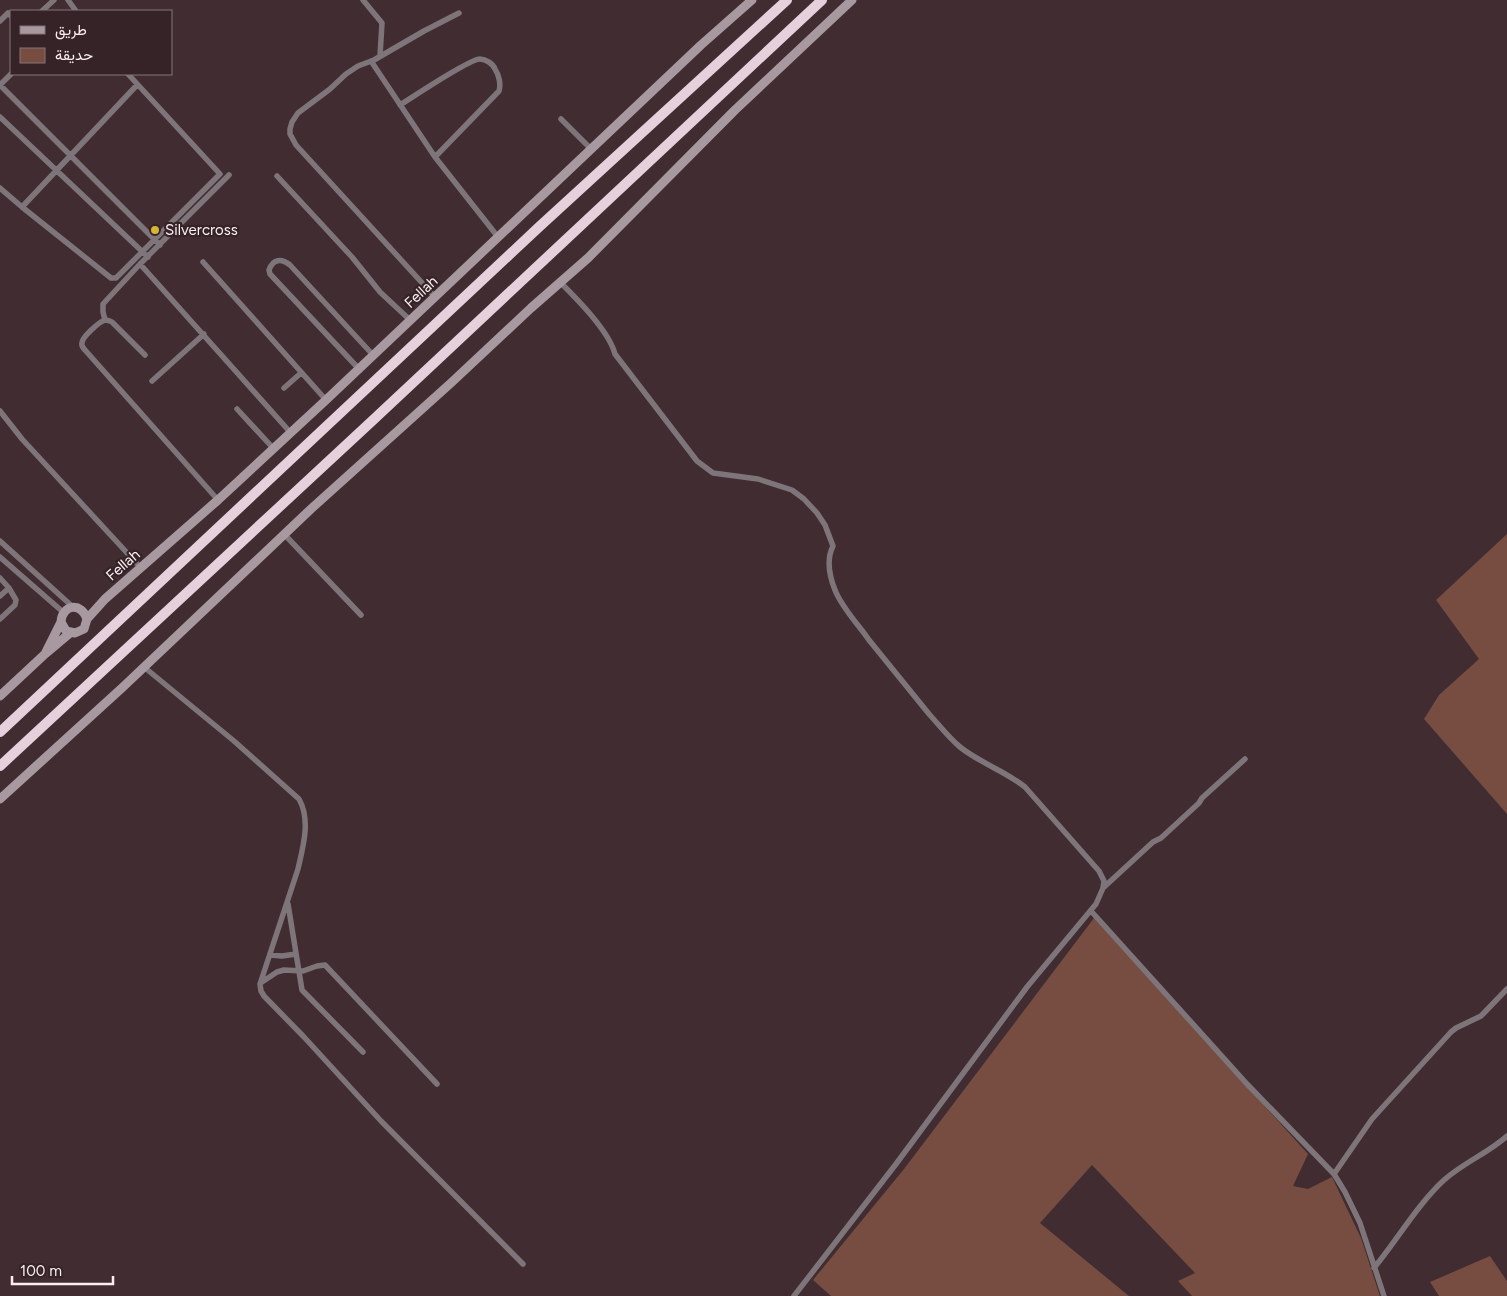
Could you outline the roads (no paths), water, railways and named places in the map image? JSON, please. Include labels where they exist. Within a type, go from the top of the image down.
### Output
[{"type":"highway","points":[[0,732],[546,220],[787,0]]},
{"type":"highway","points":[[0,766],[822,0]]},
{"type":"street","points":[[43,10],[54,0]]},
{"type":"street","points":[[363,0],[382,23],[380,56]]},
{"type":"street","name":"Fellah","points":[[0,696],[70,633],[75,634],[84,628],[87,619],[105,599],[218,500],[436,297],[701,45],[752,0]]},
{"type":"street","points":[[0,799],[144,667],[284,534],[605,241],[735,110],[852,0]]},
{"type":"street","points":[[0,20],[8,13],[10,15]]},
{"type":"street","points":[[436,297],[296,145],[290,134],[292,122],[298,113],[330,89],[353,68],[371,62],[459,13]]},
{"type":"street","points":[[400,105],[476,59],[486,60],[495,68],[501,85],[499,91],[435,157]]},
{"type":"street","points":[[371,62],[435,157],[498,236]]},
{"type":"street","points":[[10,75],[0,85],[160,245]]},
{"type":"street","points":[[0,188],[111,278],[116,278],[220,174],[129,75]]},
{"type":"street","points":[[22,207],[137,84]]},
{"type":"street","points":[[0,117],[148,257]]},
{"type":"street","points":[[561,118],[591,149]]},
{"type":"street","points":[[105,320],[103,304],[229,175]]},
{"type":"street","points":[[277,176],[346,250],[380,292],[410,320]]},
{"type":"street","points":[[359,369],[270,274],[269,270],[273,263],[281,260],[290,265],[373,355]]},
{"type":"street","points":[[203,262],[326,400]]},
{"type":"street","points":[[140,264],[290,432]]},
{"type":"street","points":[[560,282],[574,295],[599,326],[610,342],[615,354],[697,461],[713,473],[758,479],[792,490],[804,499],[817,513],[825,525],[833,546],[828,563],[829,574],[835,591],[886,662],[959,746],[972,756],[1015,779],[1034,797],[1099,872],[1104,881],[1101,895],[1091,911],[1027,987],[913,1142],[794,1296]]},
{"type":"street","points":[[146,355],[112,322],[105,320],[84,336],[82,341],[85,350],[218,500]]},
{"type":"street","points":[[152,381],[204,334]]},
{"type":"street","points":[[284,388],[301,373]]},
{"type":"street","points":[[237,409],[273,448]]},
{"type":"street","points":[[0,411],[22,439],[141,568]]},
{"type":"street","points":[[284,534],[361,616]]},
{"type":"street","points":[[0,541],[76,608],[83,611],[87,619]]},
{"type":"street","points":[[0,557],[62,617],[62,627],[70,633]]},
{"type":"street","points":[[0,578],[9,588],[16,602],[0,619]]},
{"type":"street","points":[[0,596],[9,588]]},
{"type":"street","name":"Fellah","points":[[45,654],[62,617],[68,609],[105,599]]},
{"type":"street","points":[[144,667],[234,741],[299,799],[305,814],[304,837],[298,869],[260,984],[264,996],[381,1120],[523,1264]]},
{"type":"street","points":[[1104,888],[1245,759]]},
{"type":"street","points":[[287,902],[301,987],[304,993],[363,1052]]},
{"type":"street","points":[[1091,911],[1248,1084],[1334,1174],[1360,1224],[1384,1296]]},
{"type":"street","points":[[270,955],[296,954]]},
{"type":"street","points":[[260,984],[277,972],[288,969],[302,971],[325,965],[437,1084]]},
{"type":"street","points":[[1334,1174],[1372,1119],[1451,1032],[1481,1016],[1507,989]]},
{"type":"street","points":[[1374,1268],[1418,1209],[1443,1182],[1507,1136]]},
{"type":"place","name":"Silvercross","points":[[155,230]]}]
